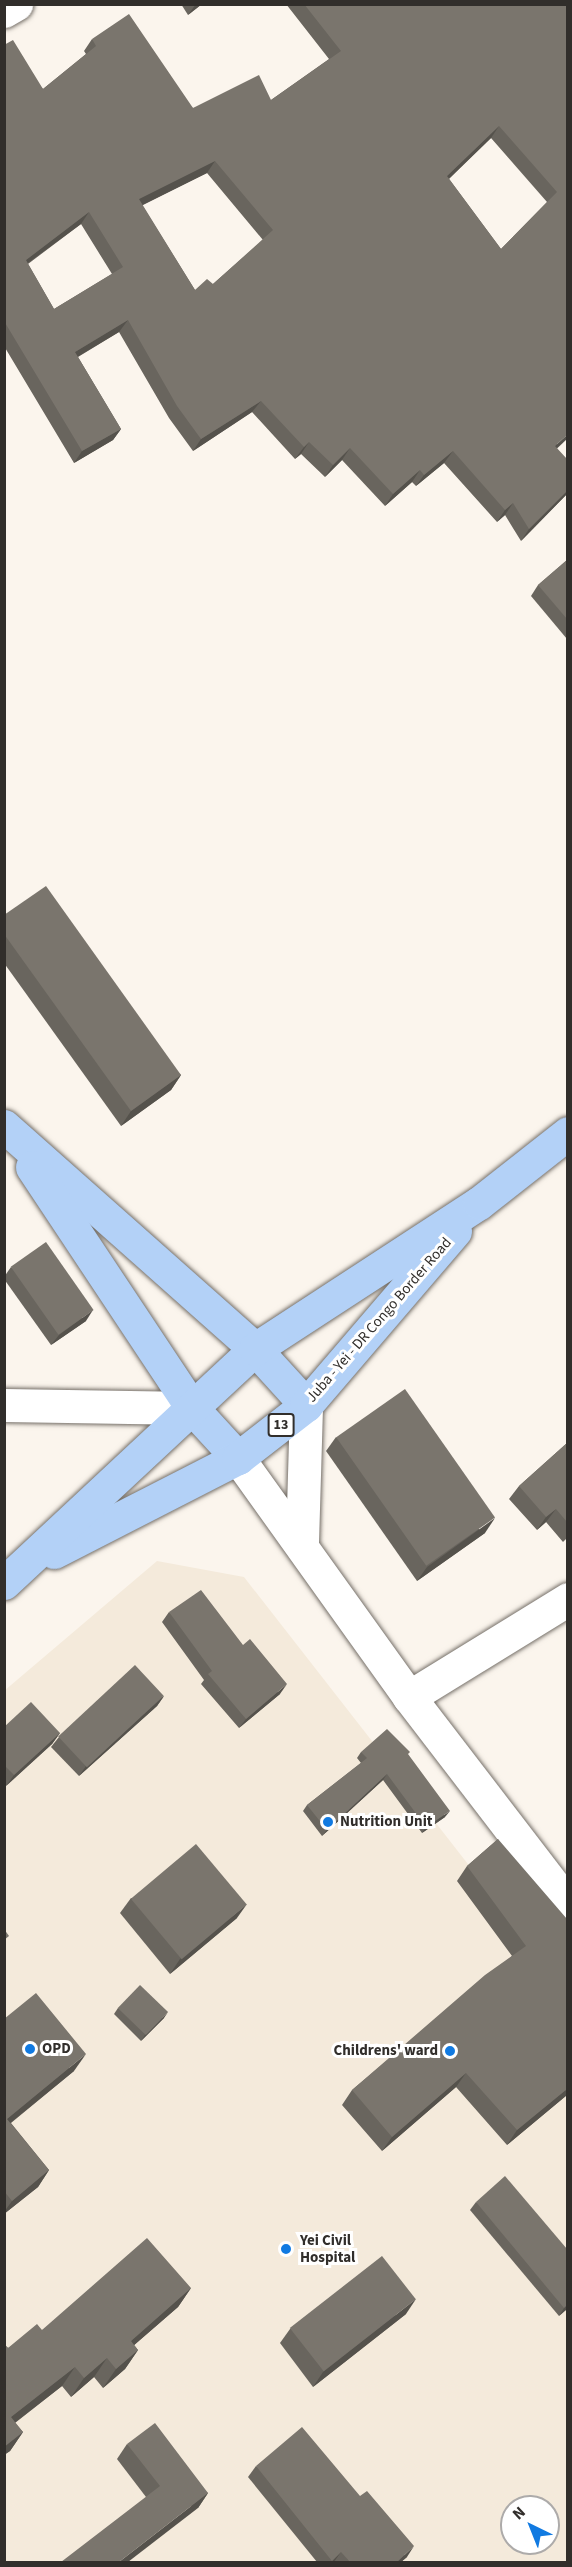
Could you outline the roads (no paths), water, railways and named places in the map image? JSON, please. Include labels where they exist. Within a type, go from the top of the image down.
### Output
[{"type":"main road","points":[[6,1128],[255,1349],[306,1405]]},
{"type":"main road","points":[[6,1128],[192,1408],[238,1458]]},
{"type":"main road","name":"Juba - Yei - DR Congo Border Road","points":[[12,1576],[255,1349],[479,1203],[567,1133]]},
{"type":"main road","name":"Juba - Yei - DR Congo Border Road","points":[[12,1576],[238,1458],[306,1405],[479,1203]]},
{"type":"street","points":[[4,11],[16,4]]},
{"type":"street","points":[[4,1405],[192,1408]]},
{"type":"street","points":[[302,1542],[306,1405]]},
{"type":"street","points":[[238,1458],[302,1542],[409,1697],[567,1904]]},
{"type":"street","points":[[409,1697],[567,1599]]},
{"type":"place","name":"Nutrition Unit","points":[[328,1822]]},
{"type":"place","name":"OPD","points":[[30,2049]]},
{"type":"place","name":"Childrens' ward","points":[[450,2051]]},
{"type":"place","name":"Yei Civil Hospital","points":[[286,2249]]}]
